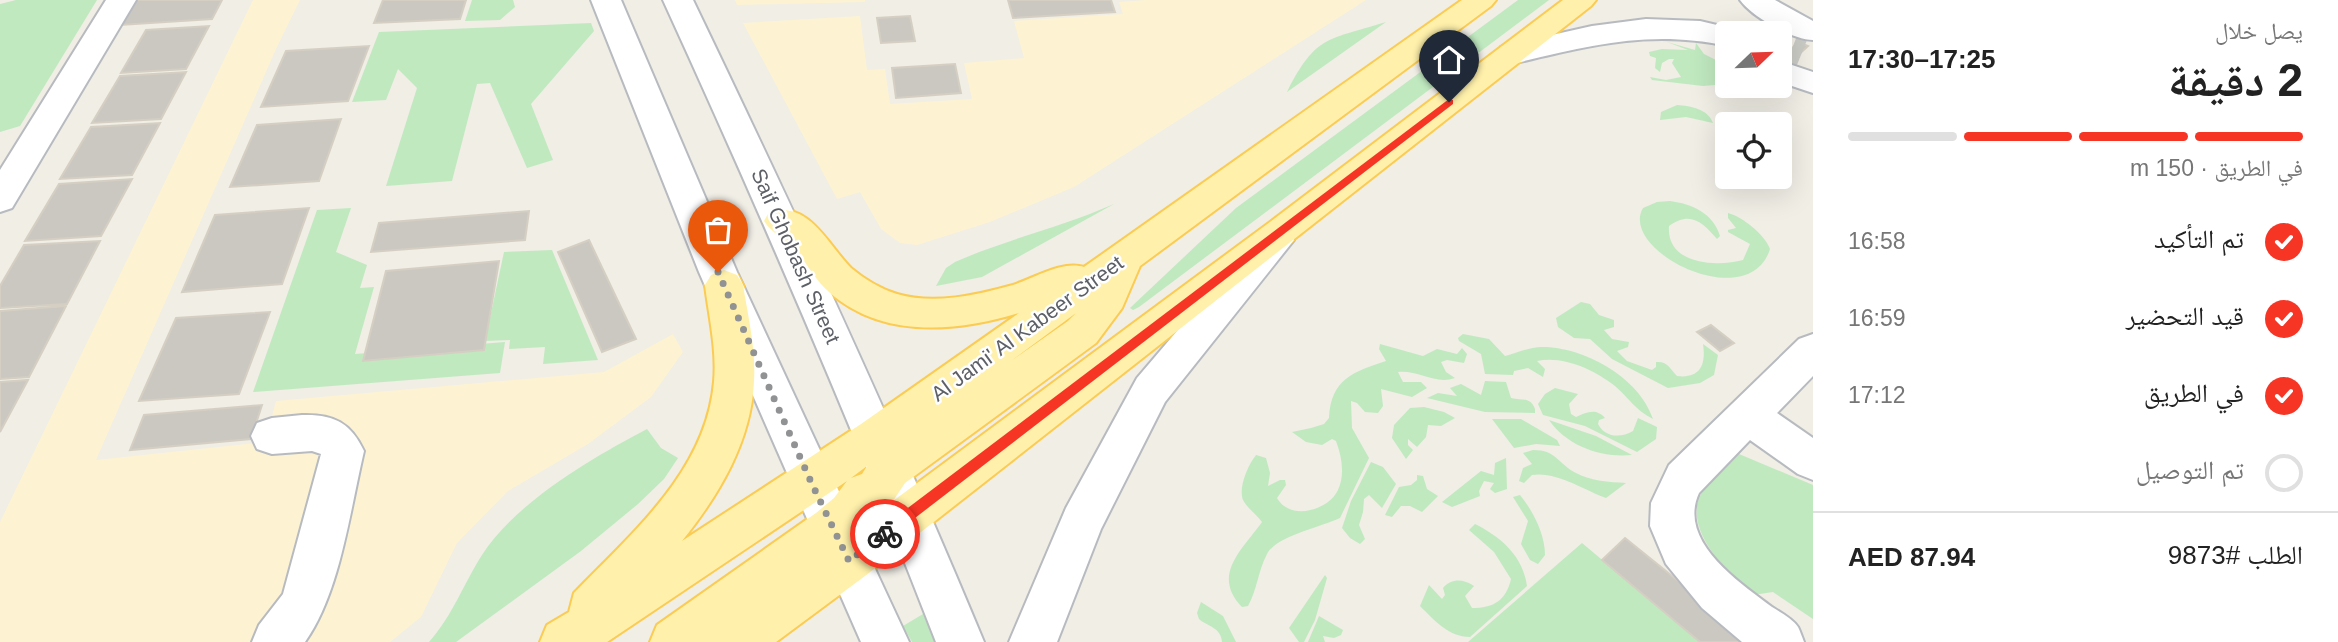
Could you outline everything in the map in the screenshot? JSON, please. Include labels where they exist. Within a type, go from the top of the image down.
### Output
[{"type":"main road","name":"Al Jami' Al Kabeer Street","points":[[782,220],[811,240],[844,283],[874,301],[910,312],[964,313],[990,308],[1124,258],[1481,0]]},
{"type":"main road","points":[[674,642],[840,544],[909,515],[1283,232],[1581,0]]},
{"type":"main road","points":[[563,642],[811,482],[883,454],[1082,332],[1106,304],[1124,258]]},
{"type":"main road","points":[[563,642],[689,497],[722,442],[734,382],[724,285]]},
{"type":"main road","points":[[736,642],[840,544],[858,521],[877,485],[883,454]]},
{"type":"street","points":[[0,199],[121,0]]},
{"type":"street","points":[[606,0],[724,285],[885,642]]},
{"type":"street","name":"Saif Ghobash Street","points":[[678,0],[782,220],[909,515],[960,642]]},
{"type":"street","points":[[1755,0],[1774,14],[1798,47]]},
{"type":"street","points":[[1767,0],[1798,47],[1813,83]]},
{"type":"street","points":[[1798,0],[1798,47]]},
{"type":"street","points":[[1512,54],[1633,28],[1665,26],[1713,33]]},
{"type":"street","points":[[1033,642],[1082,522],[1152,390],[1283,232]]},
{"type":"street","points":[[1780,642],[1703,578],[1685,555],[1675,533],[1671,512],[1674,493],[1684,479],[1813,350]]},
{"type":"street","points":[[1748,415],[1813,461]]},
{"type":"street","points":[[272,436],[331,435],[339,441],[343,451],[301,608],[276,642]]},
{"type":"green space","points":[[16,0],[97,0],[20,126],[0,132],[0,4]]},
{"type":"green space","points":[[472,0],[513,0],[515,7],[500,20],[465,21]]},
{"type":"green space","points":[[1518,0],[1549,0],[1139,307],[1133,310],[1130,308],[1236,208]]},
{"type":"green space","points":[[1386,22],[1287,92],[1297,73],[1316,49],[1337,37]]},
{"type":"green space","points":[[591,23],[594,31],[531,104],[553,160],[527,168],[490,83],[477,84],[452,181],[386,186],[417,88],[398,69],[386,100],[352,102],[379,32]]},
{"type":"green space","points":[[1667,42],[1695,50],[1696,43],[1704,54],[1715,60],[1715,85],[1652,80],[1650,77],[1666,80],[1681,77],[1672,63],[1674,59],[1662,63],[1660,72],[1655,68],[1656,58],[1650,56],[1649,52],[1662,49],[1688,50]]},
{"type":"green space","points":[[1677,105],[1703,111],[1713,123],[1686,117],[1660,120],[1661,112]]},
{"type":"green space","points":[[1670,201],[1701,211],[1712,221],[1720,236],[1717,239],[1696,220],[1677,221],[1669,226],[1670,239],[1684,256],[1707,263],[1743,260],[1750,244],[1728,232],[1736,228],[1728,218],[1728,213],[1753,227],[1770,249],[1757,268],[1738,277],[1714,277],[1689,270],[1667,258],[1649,242],[1640,225],[1643,208],[1657,202]]},
{"type":"green space","points":[[1114,204],[982,277],[936,286],[946,268],[955,262]]},
{"type":"green space","points":[[351,208],[336,252],[367,265],[360,288],[374,287],[355,354],[505,342],[500,373],[253,392],[317,210]]},
{"type":"green space","points":[[552,250],[598,360],[543,364],[545,347],[509,349],[510,340],[485,341],[504,252]]},
{"type":"green space","points":[[1581,302],[1590,304],[1599,315],[1614,320],[1614,327],[1604,330],[1612,339],[1629,342],[1628,347],[1617,351],[1627,361],[1652,370],[1656,367],[1656,362],[1660,362],[1677,376],[1692,375],[1702,364],[1703,344],[1718,355],[1714,375],[1700,383],[1668,388],[1612,359],[1590,339],[1574,338],[1558,327],[1556,318]]},
{"type":"green space","points":[[1463,334],[1489,339],[1505,356],[1542,347],[1575,352],[1592,359],[1608,367],[1636,390],[1653,419],[1607,380],[1568,362],[1537,361],[1545,369],[1543,377],[1528,368],[1514,371],[1513,375],[1485,374],[1481,354],[1459,341],[1458,338]]},
{"type":"green space","points":[[1380,344],[1423,356],[1437,349],[1457,354],[1462,348],[1467,354],[1464,363],[1447,360],[1441,362],[1446,372],[1455,378],[1448,380],[1398,372],[1403,382],[1421,382],[1427,388],[1412,397],[1381,389],[1383,406],[1378,413],[1365,412],[1357,403],[1351,401],[1352,428],[1369,458],[1340,518],[1289,537],[1272,548],[1264,560],[1248,606],[1242,607],[1233,595],[1229,573],[1239,553],[1262,522],[1243,500],[1243,483],[1250,465],[1256,455],[1266,458],[1270,473],[1268,486],[1285,480],[1286,485],[1277,498],[1291,509],[1299,511],[1318,508],[1333,497],[1338,490],[1342,472],[1336,441],[1332,439],[1322,445],[1306,442],[1292,432],[1324,424],[1329,418],[1334,394],[1339,386],[1363,369],[1386,361],[1379,349]]},
{"type":"green space","points":[[1485,381],[1506,382],[1511,398],[1531,402],[1535,413],[1485,412],[1427,398],[1438,393],[1457,396],[1450,388],[1461,384],[1481,395]]},
{"type":"green space","points":[[1555,388],[1578,394],[1569,404],[1571,414],[1576,417],[1588,412],[1598,413],[1605,418],[1599,420],[1598,424],[1605,432],[1618,436],[1633,431],[1638,418],[1657,427],[1656,439],[1637,452],[1585,426],[1543,415],[1538,404],[1545,394]]},
{"type":"green space","points":[[1424,407],[1455,418],[1441,426],[1428,425],[1426,437],[1417,447],[1408,439],[1408,445],[1413,450],[1406,459],[1392,438],[1394,425],[1410,408]]},
{"type":"green space","points":[[1492,419],[1521,419],[1557,440],[1560,446],[1536,444],[1514,448]]},
{"type":"green space","points":[[1549,420],[1596,436],[1632,455],[1608,454],[1586,448],[1565,437]]},
{"type":"green space","points":[[647,429],[661,448],[678,458],[664,479],[581,551],[456,642],[429,642],[451,611],[482,555],[514,517],[557,483]]},
{"type":"green space","points":[[1533,450],[1547,452],[1582,476],[1600,481],[1626,483],[1606,498],[1551,476],[1532,475],[1524,483],[1519,481],[1523,468],[1532,464],[1523,453]]},
{"type":"green space","points":[[1739,454],[1813,485],[1813,619],[1773,592],[1753,595],[1732,576],[1703,536],[1697,508],[1701,494],[1713,478]]},
{"type":"green space","points":[[1506,458],[1507,489],[1495,493],[1490,489],[1494,483],[1484,481],[1479,491],[1480,496],[1452,507],[1442,502],[1481,471],[1494,475],[1495,463]]},
{"type":"green space","points":[[1371,462],[1383,467],[1396,484],[1382,508],[1369,495],[1364,499],[1359,525],[1365,539],[1360,544],[1350,538],[1342,528],[1351,501]]},
{"type":"green space","points":[[1417,475],[1423,476],[1427,489],[1438,496],[1422,512],[1410,506],[1401,506],[1392,517],[1385,515],[1399,487],[1411,485],[1417,480]]},
{"type":"green space","points":[[1520,495],[1541,531],[1545,555],[1538,564],[1530,560],[1521,544],[1528,521],[1513,497]]},
{"type":"green space","points":[[1475,524],[1502,541],[1516,557],[1527,586],[1470,637],[1449,631],[1420,606],[1429,585],[1442,599],[1445,595],[1443,588],[1454,581],[1474,586],[1465,596],[1472,608],[1492,605],[1506,593],[1511,579],[1494,552],[1469,530]]},
{"type":"green space","points":[[1582,543],[1700,642],[1468,642]]},
{"type":"green space","points":[[1325,575],[1327,578],[1315,620],[1304,642],[1299,642],[1289,628]]},
{"type":"green space","points":[[1201,602],[1223,616],[1236,642],[1222,642],[1217,630],[1199,619],[1197,613]]},
{"type":"green space","points":[[923,614],[935,642],[912,642],[903,626]]},
{"type":"green space","points":[[1319,616],[1343,630],[1341,635],[1334,638],[1323,636],[1325,642],[1308,642]]},
{"type":"sand","points":[[253,0],[300,0],[96,460],[265,442],[276,401],[604,372],[673,334],[683,352],[651,397],[588,444],[508,491],[457,543],[421,617],[390,642],[0,642],[0,522]]},
{"type":"sand","points":[[735,0],[865,0],[865,2],[737,5]]},
{"type":"sand","points":[[1366,0],[1074,187],[990,222],[917,245],[900,243],[881,229],[860,192],[837,199],[743,23],[860,16],[867,70],[885,69],[890,104],[972,99],[964,63],[1024,58],[1014,21],[1123,14],[1119,2]]},
{"type":"building","points":[[136,0],[222,0],[212,19],[121,25]]},
{"type":"building","points":[[383,0],[466,0],[460,19],[374,23]]},
{"type":"building","points":[[1008,0],[1111,0],[1115,12],[1013,18]]},
{"type":"building","points":[[910,16],[915,41],[881,43],[877,18]]},
{"type":"building","points":[[209,26],[186,69],[121,73],[146,30]]},
{"type":"building","points":[[1798,42],[1808,46],[1792,60],[1792,49]]},
{"type":"building","points":[[369,46],[348,101],[261,107],[286,51]]},
{"type":"building","points":[[955,64],[961,93],[896,98],[892,68]]},
{"type":"building","points":[[186,72],[161,119],[92,123],[120,76]]},
{"type":"building","points":[[341,119],[319,181],[230,187],[257,125]]},
{"type":"building","points":[[160,123],[132,175],[60,179],[91,127]]},
{"type":"building","points":[[132,179],[101,236],[25,241],[59,184]]},
{"type":"building","points":[[309,208],[282,284],[182,292],[215,215]]},
{"type":"building","points":[[529,211],[525,240],[371,252],[379,223]]},
{"type":"building","points":[[589,240],[636,339],[602,352],[558,252]]},
{"type":"building","points":[[100,241],[67,304],[0,308],[0,286],[24,245]]},
{"type":"building","points":[[499,261],[484,350],[363,361],[386,271]]},
{"type":"building","points":[[66,306],[29,377],[0,379],[0,311]]},
{"type":"building","points":[[270,312],[239,394],[139,401],[176,318]]},
{"type":"building","points":[[1711,325],[1734,343],[1720,351],[1697,332]]},
{"type":"building","points":[[28,380],[0,432],[0,382]]},
{"type":"building","points":[[262,405],[251,439],[130,450],[144,415]]},
{"type":"building","points":[[1625,538],[1754,642],[1700,642],[1602,560]]},
{"type":"tunnel","points":[[1793,46],[1803,50]]},
{"type":"way so far","points":[[718,272],[849,561],[885,534]]},
{"type":"route","points":[[885,534],[1283,232],[1449,102]]}]
